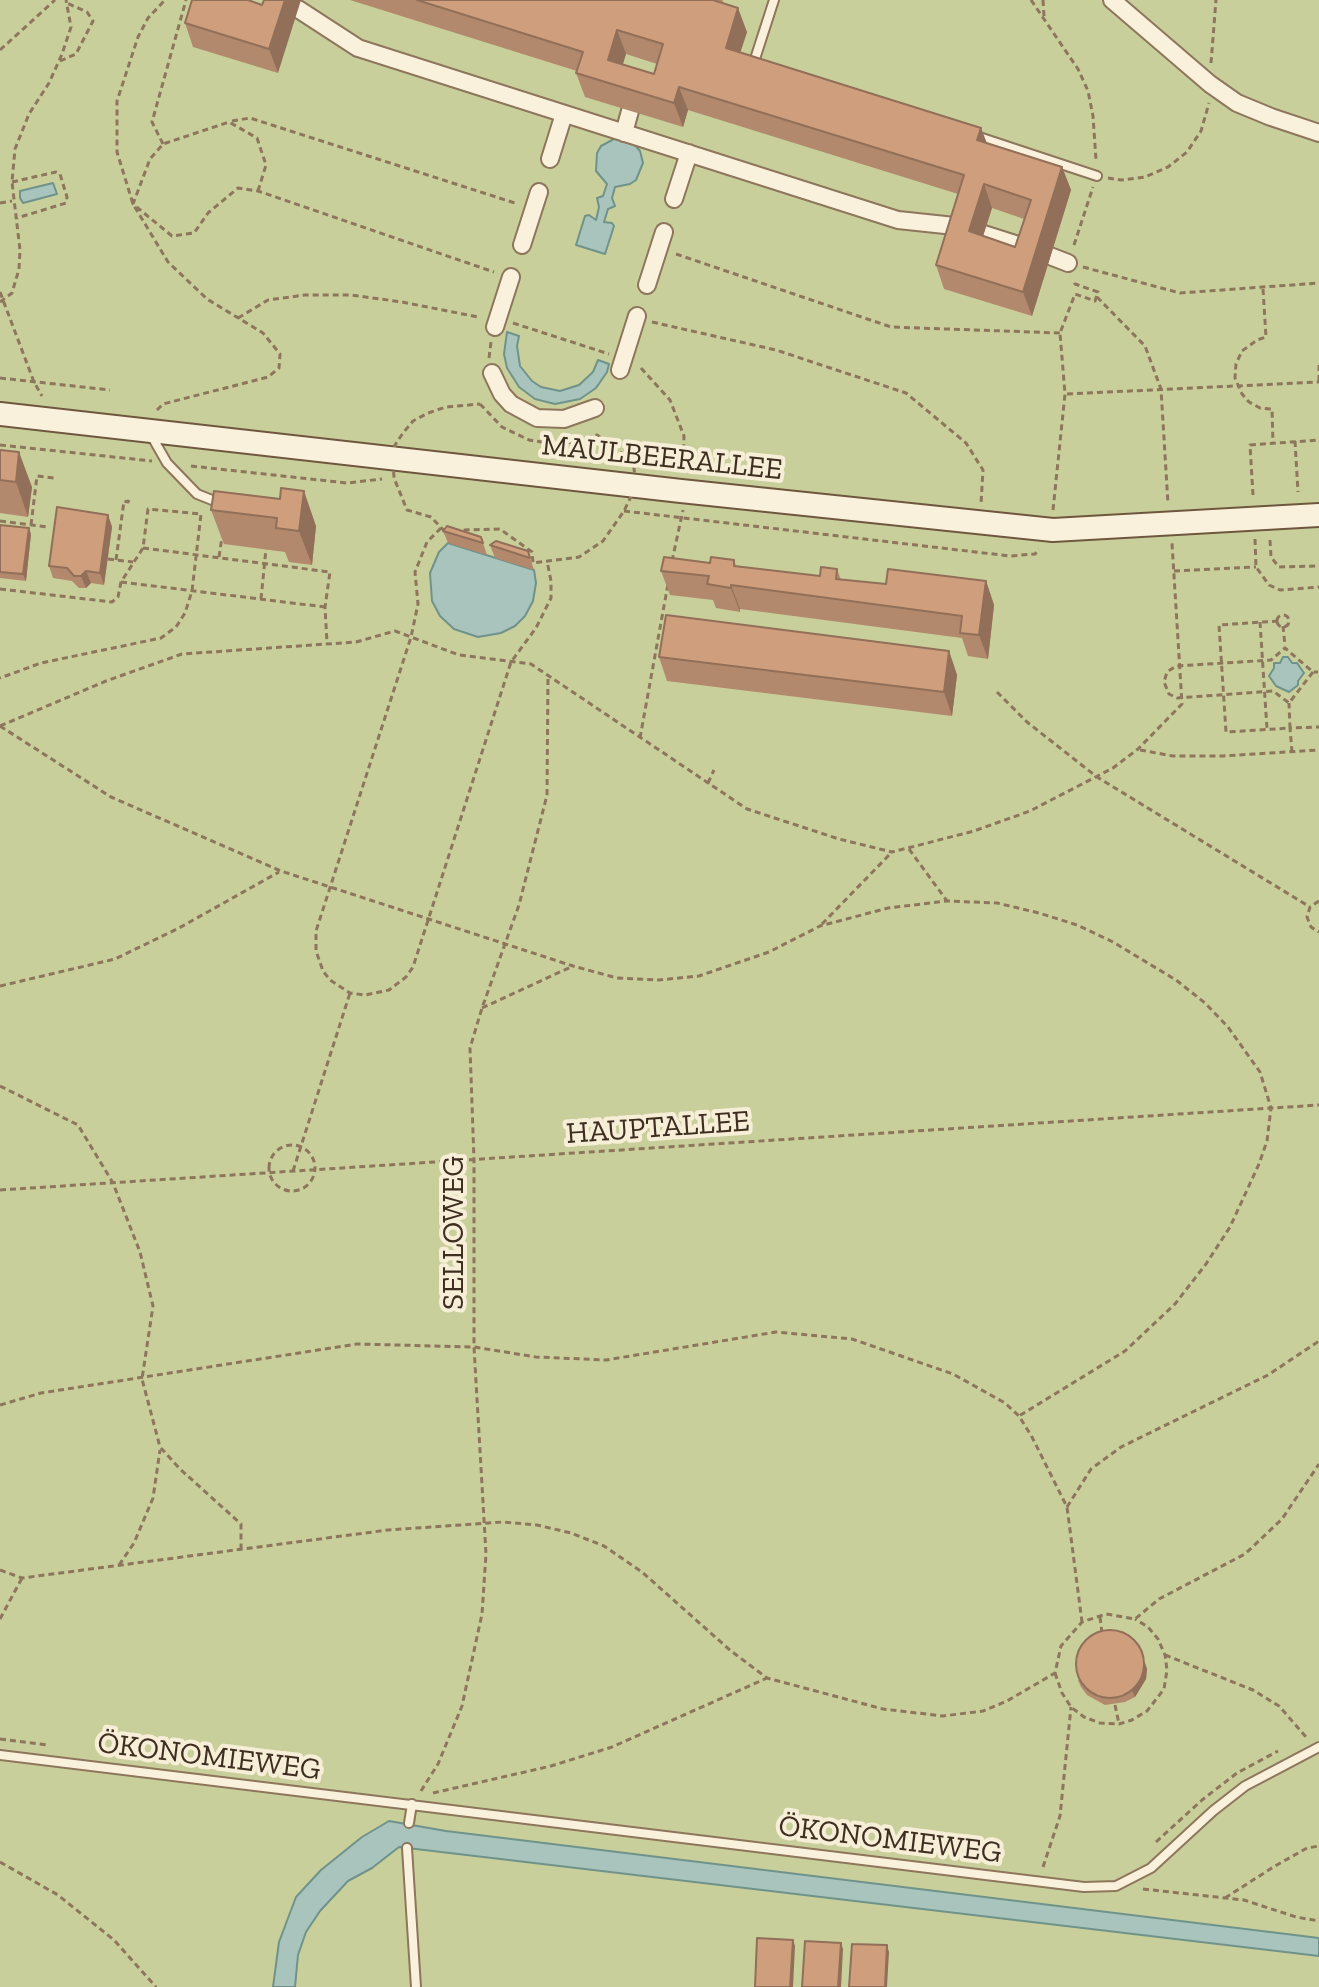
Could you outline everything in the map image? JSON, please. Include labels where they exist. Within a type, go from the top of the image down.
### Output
[{"type":"street","points":[[1112,0],[1210,84],[1237,103],[1319,133]]},
{"type":"street","points":[[298,9],[358,48],[898,220],[964,227]]},
{"type":"street","points":[[624,133],[630,111]]},
{"type":"street","points":[[550,159],[564,114]]},
{"type":"street","points":[[674,199],[689,153]]},
{"type":"street","points":[[522,245],[539,192]]},
{"type":"street","points":[[984,234],[1031,249]]},
{"type":"street","points":[[647,285],[661,240]]},
{"type":"street","points":[[1050,256],[1068,263]]},
{"type":"street","points":[[497,323],[511,277]]},
{"type":"street","points":[[622,364],[637,316]]},
{"type":"street","points":[[492,384],[511,411],[535,424],[559,426],[593,421]]},
{"type":"street","name":"MAULBEERALLEE","points":[[0,414],[1053,530],[1319,515]]},
{"type":"lane","points":[[769,67],[754,62],[774,0]]},
{"type":"lane","points":[[963,131],[1097,176]]},
{"type":"lane","points":[[150,431],[167,463],[197,494],[233,509]]},
{"type":"lane","name":"ÖKONOMIEWEG","points":[[0,1755],[1084,1887],[1116,1886],[1151,1868],[1245,1786],[1318,1748]]},
{"type":"lane","points":[[409,1823],[412,1804]]},
{"type":"lane","points":[[407,1848],[416,1987]]},
{"type":"path","points":[[0,50],[55,0]]},
{"type":"path","points":[[150,431],[153,414],[163,404],[256,381],[279,368],[280,354],[263,333],[207,299],[168,262],[133,204],[117,152],[117,101],[138,37],[148,18],[165,0]]},
{"type":"path","points":[[163,144],[152,122],[186,0]]},
{"type":"path","points":[[1031,0],[1078,69],[1088,91],[1093,116],[1097,176],[1068,263],[1180,293],[1319,283]]},
{"type":"path","points":[[1043,0],[1045,19]]},
{"type":"path","points":[[1097,176],[1121,180],[1145,177],[1168,167],[1187,152],[1201,131],[1208,108],[1216,0]]},
{"type":"path","points":[[2,302],[12,293],[19,269],[20,250],[12,182],[15,149],[29,114],[49,83],[71,27],[67,2]]},
{"type":"path","points":[[58,62],[76,54],[93,21],[87,12],[67,2]]},
{"type":"path","points":[[133,204],[150,159],[163,144],[250,118],[534,209]]},
{"type":"path","points":[[229,122],[257,138],[266,165],[258,191]]},
{"type":"path","points":[[12,182],[56,172],[60,174],[67,197],[66,203],[16,218]]},
{"type":"path","points":[[133,204],[172,236],[194,233],[208,213],[238,188],[258,191],[511,277]]},
{"type":"path","points":[[0,203],[13,200]]},
{"type":"path","points":[[661,240],[891,327],[1060,333]]},
{"type":"path","points":[[1053,530],[1055,475],[1065,394],[1060,333],[1075,294],[1095,301],[1098,292],[1075,284]]},
{"type":"path","points":[[1263,287],[1266,337],[1249,345],[1239,357],[1235,371],[1237,385],[1249,402],[1260,408],[1272,409],[1273,443]]},
{"type":"path","points":[[0,292],[34,382],[60,420]]},
{"type":"path","points":[[238,318],[268,300],[305,295],[351,295],[483,318],[639,367],[670,400],[684,436],[681,491]]},
{"type":"path","points":[[0,726],[106,681],[182,654],[356,642],[395,631],[459,655],[531,664],[747,809],[839,839],[892,852],[974,831],[1030,811],[1097,777],[1138,749],[1182,704],[1161,389],[1145,346],[1097,297]]},
{"type":"path","points":[[637,316],[654,323],[776,350],[906,393],[966,443],[983,470],[983,496],[976,523]]},
{"type":"path","points":[[492,384],[489,353],[497,323]]},
{"type":"path","points":[[1065,394],[1319,383],[1319,365]]},
{"type":"path","points":[[0,378],[110,390]]},
{"type":"path","points":[[1253,495],[1250,445],[1319,440]]},
{"type":"path","points":[[1295,441],[1298,492]]},
{"type":"path","points":[[0,445],[347,483],[394,478]]},
{"type":"path","points":[[31,525],[37,476],[54,478]]},
{"type":"path","points":[[25,480],[36,481]]},
{"type":"path","points":[[116,560],[124,501],[129,500]]},
{"type":"path","points":[[0,589],[112,602],[118,597],[121,582],[143,548],[148,509],[201,514],[192,591],[185,613],[176,627],[161,638],[41,663],[0,678]]},
{"type":"path","points":[[624,511],[1010,556],[1035,554]]},
{"type":"path","points":[[671,570],[682,519]]},
{"type":"path","points":[[0,521],[48,527]]},
{"type":"path","points":[[441,528],[427,542],[415,572],[418,604],[411,637],[316,931],[318,961],[330,980],[350,993],[376,994],[389,990],[413,967],[511,662],[536,628],[551,598],[547,561]]},
{"type":"path","points":[[219,558],[223,532]]},
{"type":"path","points":[[1270,540],[1271,557],[1279,567],[1319,566]]},
{"type":"path","points":[[143,548],[330,572],[325,607],[327,643]]},
{"type":"path","points":[[261,599],[266,549]]},
{"type":"path","points":[[1256,557],[1256,567],[1269,585],[1280,590],[1319,587]]},
{"type":"path","points":[[108,559],[133,562]]},
{"type":"path","points":[[1174,571],[1256,567]]},
{"type":"path","points":[[121,582],[325,607]]},
{"type":"path","points":[[640,738],[668,583]]},
{"type":"path","points":[[1278,621],[1282,615],[1288,616],[1288,623],[1283,626]]},
{"type":"path","points":[[1292,752],[1290,728],[1289,703],[1315,672],[1285,648],[1283,626],[1278,621],[1219,625],[1226,732],[1267,729],[1290,728],[1319,727]]},
{"type":"path","points":[[1260,622],[1267,729]]},
{"type":"path","points":[[1285,648],[1271,660],[1180,666],[1167,672],[1164,682],[1169,694],[1182,698],[1273,691],[1289,703]]},
{"type":"path","name":"SELLOWEG","points":[[412,1804],[451,1735],[470,1675],[485,1584],[474,1347],[474,1160],[470,1048],[519,905],[547,795],[548,674]]},
{"type":"path","points":[[997,692],[1027,722],[1097,777],[1310,907]]},
{"type":"path","points":[[0,726],[111,797],[281,871],[617,978],[659,980],[699,976],[769,952],[820,926],[888,908],[947,901],[997,903],[1077,925],[1113,942],[1176,980],[1213,1011],[1250,1055],[1267,1090],[1271,1108],[1267,1141],[1241,1206],[1206,1264],[1175,1304],[1125,1351],[1019,1416]]},
{"type":"path","points":[[1138,749],[1173,756],[1319,750]]},
{"type":"path","points":[[708,783],[714,770]]},
{"type":"path","points":[[909,849],[947,901]]},
{"type":"path","points":[[820,926],[892,852]]},
{"type":"path","points":[[0,986],[115,959],[179,928],[281,871]]},
{"type":"path","points":[[1310,907],[1319,901]]},
{"type":"path","points":[[1310,907],[1309,923],[1319,932]]},
{"type":"path","points":[[482,1008],[573,966]]},
{"type":"path","points":[[293,1171],[350,993]]},
{"type":"path","points":[[0,1086],[78,1125],[113,1183],[140,1252],[153,1306],[142,1379],[160,1447],[153,1498],[134,1543],[119,1565]]},
{"type":"path","name":"HAUPTALLEE","points":[[0,1190],[1319,1105]]},
{"type":"path","points":[[287,1145],[301,1146],[313,1158],[315,1170],[307,1186],[293,1191],[278,1187],[269,1173],[270,1159],[274,1152],[287,1145]]},
{"type":"path","points":[[0,1405],[41,1393],[357,1344],[474,1347],[536,1357],[606,1360],[776,1332],[852,1339],[953,1374],[1005,1403],[1019,1416],[1067,1507],[1082,1622]]},
{"type":"path","points":[[1067,1507],[1091,1469],[1121,1447],[1268,1375],[1319,1341]]},
{"type":"path","points":[[160,1447],[241,1524],[241,1550]]},
{"type":"path","points":[[1135,1619],[1159,1599],[1245,1554],[1282,1519],[1319,1464]]},
{"type":"path","points":[[0,1570],[22,1578],[388,1530],[484,1524],[537,1525],[571,1533],[604,1546],[642,1572],[731,1651],[767,1678],[883,1709],[943,1716],[983,1711],[1055,1673]]},
{"type":"path","points":[[0,1619],[22,1578]]},
{"type":"path","points":[[1118,1614],[1135,1619],[1148,1627],[1158,1639],[1165,1655],[1167,1670],[1164,1689],[1147,1711],[1132,1720],[1119,1724],[1100,1723],[1084,1717],[1071,1707],[1055,1673],[1061,1646],[1082,1622],[1118,1614]]},
{"type":"path","points":[[1100,1616],[1103,1637]]},
{"type":"path","points":[[1165,1655],[1253,1690],[1279,1706],[1318,1748]]},
{"type":"path","points":[[433,1793],[551,1766],[612,1747],[767,1678]]},
{"type":"path","points":[[1115,1705],[1119,1724]]},
{"type":"path","points":[[1040,1882],[1060,1816],[1071,1707]]},
{"type":"path","points":[[1150,1848],[1202,1800],[1237,1773],[1281,1749]]},
{"type":"path","points":[[421,1791],[448,1795]]},
{"type":"path","points":[[1225,1898],[1307,1848],[1319,1846]]},
{"type":"path","points":[[0,1862],[58,1895],[114,1940],[156,1987]]},
{"type":"path","points":[[1116,1886],[1244,1900],[1319,1921]]},
{"type":"green space","points":[[0,0],[1319,0],[1319,1987],[0,1987]]},
{"type":"water","points":[[614,139],[634,144],[640,151],[643,163],[636,180],[615,187],[612,198],[615,206],[608,209],[604,222],[614,226],[605,254],[576,245],[585,216],[596,220],[599,207],[597,198],[603,196],[607,184],[596,171],[597,153],[601,146]]},
{"type":"water","points":[[53,183],[57,194],[23,203],[20,198],[20,191]]},
{"type":"water","points":[[507,332],[519,336],[520,366],[541,387],[560,391],[579,385],[593,372],[598,360],[609,364],[607,372],[596,388],[580,399],[555,404],[535,399],[519,387],[507,368],[504,354]]},
{"type":"water","points":[[448,543],[534,570],[536,583],[533,601],[515,626],[501,633],[478,637],[454,629],[440,616],[432,601],[430,573],[439,552]]},
{"type":"water","points":[[1283,657],[1297,663],[1304,673],[1298,685],[1289,692],[1276,686],[1269,676],[1274,663],[1280,663]]},
{"type":"water","points":[[389,1821],[446,1831],[1319,1938],[1319,1956],[399,1847],[372,1868],[348,1881],[320,1911],[306,1932],[298,1955],[295,1987],[273,1987],[279,1942],[296,1897],[321,1870],[362,1837]]},
{"type":"building","points":[[192,0],[248,0],[262,5],[264,0],[285,0],[269,49],[185,23]]},
{"type":"building","points":[[417,0],[713,0],[738,8],[726,48],[981,128],[977,140],[1062,167],[1023,292],[936,265],[964,175],[679,87],[674,103],[576,73],[583,52]],"holes":[[[617,30],[663,44],[654,74],[608,60]],[[984,184],[1031,200],[1015,247],[969,231]]]},
{"type":"building","points":[[0,450],[19,452],[16,482],[0,480]]},
{"type":"building","points":[[281,488],[304,491],[299,531],[276,528],[277,518],[211,510],[214,491],[280,499]]},
{"type":"building","points":[[57,507],[108,515],[100,573],[86,571],[81,576],[74,576],[67,568],[49,566]]},
{"type":"building","points":[[0,525],[29,528],[23,574],[0,572]]},
{"type":"building","points":[[447,526],[481,537],[483,543],[443,531]]},
{"type":"building","points":[[496,541],[528,551],[530,558],[490,545]]},
{"type":"building","points":[[664,557],[710,563],[711,557],[734,560],[734,566],[820,576],[821,567],[837,569],[836,579],[886,584],[888,569],[986,581],[979,635],[960,633],[962,616],[707,584],[709,576],[661,571]]},
{"type":"building","points":[[666,615],[949,651],[944,692],[659,657]]},
{"type":"building","points":[[1110,1630],[1123,1632],[1134,1640],[1142,1651],[1142,1677],[1134,1688],[1123,1696],[1110,1698],[1097,1696],[1086,1688],[1078,1677],[1076,1664],[1078,1651],[1086,1640],[1097,1632]]},
{"type":"building","points":[[757,1938],[793,1940],[790,1987],[755,1987]]},
{"type":"building","points":[[805,1941],[841,1943],[838,1987],[802,1987]]},
{"type":"building","points":[[852,1944],[887,1945],[885,1987],[849,1987]]}]
